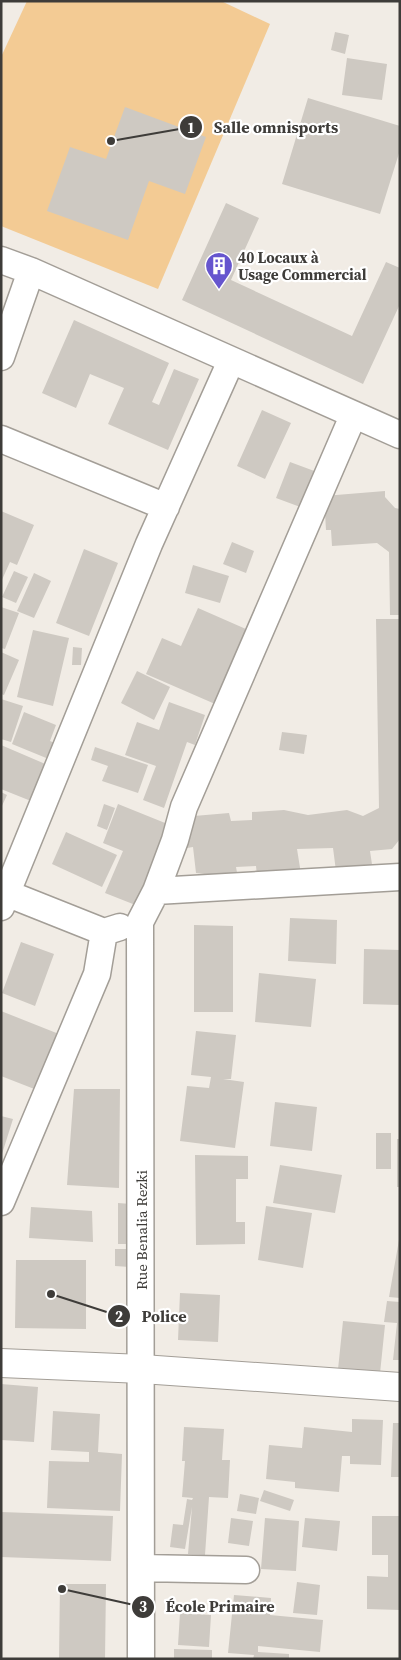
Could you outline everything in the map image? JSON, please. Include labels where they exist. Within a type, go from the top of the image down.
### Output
[{"type":"main road","points":[[1,1363],[142,1369],[400,1387]]},
{"type":"street","points":[[1,260],[31,271],[231,362],[400,435]]},
{"type":"street","points":[[1,356],[31,271]]},
{"type":"street","points":[[231,362],[166,507],[3,897],[104,932],[140,922],[156,891],[175,840],[184,807],[353,416]]},
{"type":"street","points":[[1,439],[166,507]]},
{"type":"street","points":[[156,891],[400,877]]},
{"type":"street","name":"Rue Benalia Rezki","points":[[140,922],[141,1659]]},
{"type":"street","points":[[1,1202],[96,974],[104,932]]},
{"type":"street","points":[[141,1568],[246,1570]]},
{"type":"shaded area","points":[[27,1],[221,1],[270,24],[158,289],[1,226],[1,57]]},
{"type":"building","points":[[335,32],[349,35],[345,54],[331,50]]},
{"type":"building","points":[[347,58],[387,64],[382,100],[342,95]]},
{"type":"building","points":[[308,98],[400,126],[400,150],[380,214],[282,184]]},
{"type":"building","points":[[125,107],[206,137],[185,194],[149,181],[128,240],[47,211],[70,147],[106,159]]},
{"type":"building","name":"40 Locaux à Usage Commercial","points":[[226,203],[259,218],[231,280],[352,336],[386,262],[400,268],[400,304],[363,384],[182,300]]},
{"type":"building","points":[[74,320],[169,363],[152,402],[159,405],[174,369],[199,379],[168,450],[108,424],[124,388],[90,374],[76,408],[42,393]]},
{"type":"building","points":[[262,410],[291,423],[265,479],[237,466]]},
{"type":"building","points":[[290,462],[317,472],[303,508],[276,498]]},
{"type":"building","points":[[385,491],[385,497],[395,508],[400,509],[400,615],[390,615],[389,552],[377,543],[332,546],[331,530],[326,530],[324,496]]},
{"type":"building","points":[[1,511],[34,525],[17,565],[10,562],[1,582]]},
{"type":"building","points":[[232,542],[254,551],[246,573],[223,564]]},
{"type":"building","points":[[84,549],[118,563],[89,636],[56,623]]},
{"type":"building","points":[[193,565],[229,576],[220,603],[185,593]]},
{"type":"building","points":[[14,571],[28,577],[16,603],[2,597]]},
{"type":"building","points":[[34,573],[51,581],[34,618],[17,611]]},
{"type":"building","points":[[1,607],[19,613],[5,649],[1,648]]},
{"type":"building","points":[[198,608],[255,633],[222,707],[146,674],[162,638],[181,646]]},
{"type":"building","points":[[376,619],[400,619],[400,839],[392,849],[370,851],[373,871],[336,871],[333,848],[297,849],[301,874],[257,876],[256,866],[236,867],[238,878],[196,873],[193,847],[181,849],[194,816],[229,813],[231,821],[252,820],[252,812],[284,810],[308,815],[347,810],[363,816],[379,808]]},
{"type":"building","points":[[33,630],[69,638],[53,706],[17,697]]},
{"type":"building","points":[[73,647],[82,648],[81,665],[72,665]]},
{"type":"building","points":[[1,652],[19,660],[4,695],[1,694]]},
{"type":"building","points":[[137,671],[170,687],[154,720],[121,703]]},
{"type":"building","points":[[1,699],[23,706],[11,742],[1,739]]},
{"type":"building","points":[[169,702],[205,715],[195,745],[187,742],[164,808],[143,800],[156,766],[125,755],[137,722],[159,730]]},
{"type":"building","points":[[24,712],[56,725],[50,741],[62,746],[56,762],[12,744]]},
{"type":"building","points":[[282,732],[307,735],[304,754],[279,750]]},
{"type":"building","points":[[1,745],[57,769],[41,805],[1,789]]},
{"type":"building","points":[[95,747],[148,765],[138,793],[102,781],[108,766],[91,760]]},
{"type":"building","points":[[1,792],[7,795],[1,808]]},
{"type":"building","points":[[104,804],[115,808],[107,830],[97,826]]},
{"type":"building","points":[[118,804],[175,827],[143,908],[105,893],[123,851],[103,843]]},
{"type":"building","points":[[66,832],[117,855],[102,887],[52,864]]},
{"type":"building","points":[[290,918],[337,920],[336,964],[288,961]]},
{"type":"building","points":[[194,925],[233,926],[233,1012],[194,1012]]},
{"type":"building","points":[[21,942],[54,954],[35,1006],[2,993]]},
{"type":"building","points":[[364,949],[400,950],[400,1005],[363,1004]]},
{"type":"building","points":[[259,973],[316,979],[311,1027],[255,1022]]},
{"type":"building","points":[[1,1011],[64,1036],[42,1092],[1,1076]]},
{"type":"building","points":[[196,1031],[236,1035],[231,1079],[223,1079],[244,1082],[235,1148],[180,1141],[187,1086],[209,1088],[211,1077],[191,1075]]},
{"type":"building","points":[[74,1089],[120,1089],[119,1188],[67,1185]]},
{"type":"building","points":[[275,1102],[317,1107],[312,1151],[270,1146]]},
{"type":"building","points":[[1,1116],[13,1119],[2,1154],[1,1154]]},
{"type":"building","points":[[376,1133],[391,1133],[391,1169],[376,1169]]},
{"type":"building","points":[[397,1139],[400,1139],[400,1187],[397,1187]]},
{"type":"building","points":[[195,1155],[248,1156],[248,1179],[236,1179],[236,1222],[245,1222],[245,1244],[196,1245]]},
{"type":"building","points":[[280,1165],[342,1175],[335,1213],[273,1203]]},
{"type":"building","points":[[118,1203],[131,1204],[130,1244],[118,1244]]},
{"type":"building","points":[[266,1206],[312,1213],[303,1268],[258,1260]]},
{"type":"building","points":[[31,1207],[92,1211],[93,1242],[29,1238]]},
{"type":"building","points":[[400,1240],[400,1298],[389,1297]]},
{"type":"building","points":[[115,1249],[131,1249],[130,1267],[115,1266]]},
{"type":"building","points":[[16,1260],[86,1260],[86,1329],[15,1328]]},
{"type":"building","points":[[180,1293],[220,1295],[218,1342],[178,1340]]},
{"type":"building","points":[[387,1301],[400,1302],[400,1360],[393,1360],[397,1323],[384,1322]]},
{"type":"building","points":[[343,1321],[385,1325],[379,1383],[337,1379]]},
{"type":"building","points":[[1,1384],[38,1387],[34,1442],[1,1440]]},
{"type":"building","points":[[53,1411],[100,1414],[98,1452],[122,1454],[120,1511],[47,1508],[49,1461],[89,1462],[89,1452],[51,1450]]},
{"type":"building","points":[[352,1419],[383,1420],[381,1465],[350,1464],[350,1456],[342,1456],[339,1492],[295,1488],[295,1482],[266,1479],[269,1445],[302,1448],[304,1427],[352,1432]]},
{"type":"building","points":[[393,1423],[400,1423],[400,1477],[391,1477]]},
{"type":"building","points":[[184,1427],[224,1429],[222,1460],[230,1460],[228,1498],[209,1497],[205,1555],[188,1554],[192,1507],[185,1549],[170,1547],[173,1524],[183,1525],[187,1499],[192,1500],[193,1498],[182,1497],[185,1461],[182,1461]]},
{"type":"building","points":[[264,1490],[294,1500],[290,1511],[260,1501]]},
{"type":"building","points":[[240,1494],[259,1498],[256,1514],[237,1511]]},
{"type":"building","points":[[1,1512],[113,1516],[111,1561],[1,1557]]},
{"type":"building","points":[[372,1516],[400,1516],[400,1610],[367,1609],[367,1576],[388,1577],[388,1555],[372,1555]]},
{"type":"building","points":[[231,1518],[253,1521],[249,1546],[228,1543]]},
{"type":"building","points":[[265,1518],[299,1521],[296,1571],[261,1569]]},
{"type":"building","points":[[305,1518],[340,1521],[337,1551],[302,1547]]},
{"type":"building","points":[[297,1582],[320,1585],[317,1615],[293,1613]]},
{"type":"building","points":[[60,1584],[106,1584],[105,1659],[59,1659]]},
{"type":"building","points":[[234,1595],[271,1598],[270,1615],[323,1620],[320,1652],[258,1646],[258,1652],[289,1654],[289,1659],[253,1659],[254,1655],[228,1653]]},
{"type":"building","points":[[180,1613],[211,1615],[209,1647],[178,1645]]},
{"type":"building","points":[[174,1649],[212,1650],[212,1659],[174,1659]]},
{"type":"place","name":"Salle omnisports","points":[[111,141]]},
{"type":"place","name":"40 Locaux à Usage Commercial","points":[[219,290]]},
{"type":"place","name":"Police","points":[[51,1294]]},
{"type":"place","name":"École Primaire","points":[[62,1589]]}]
